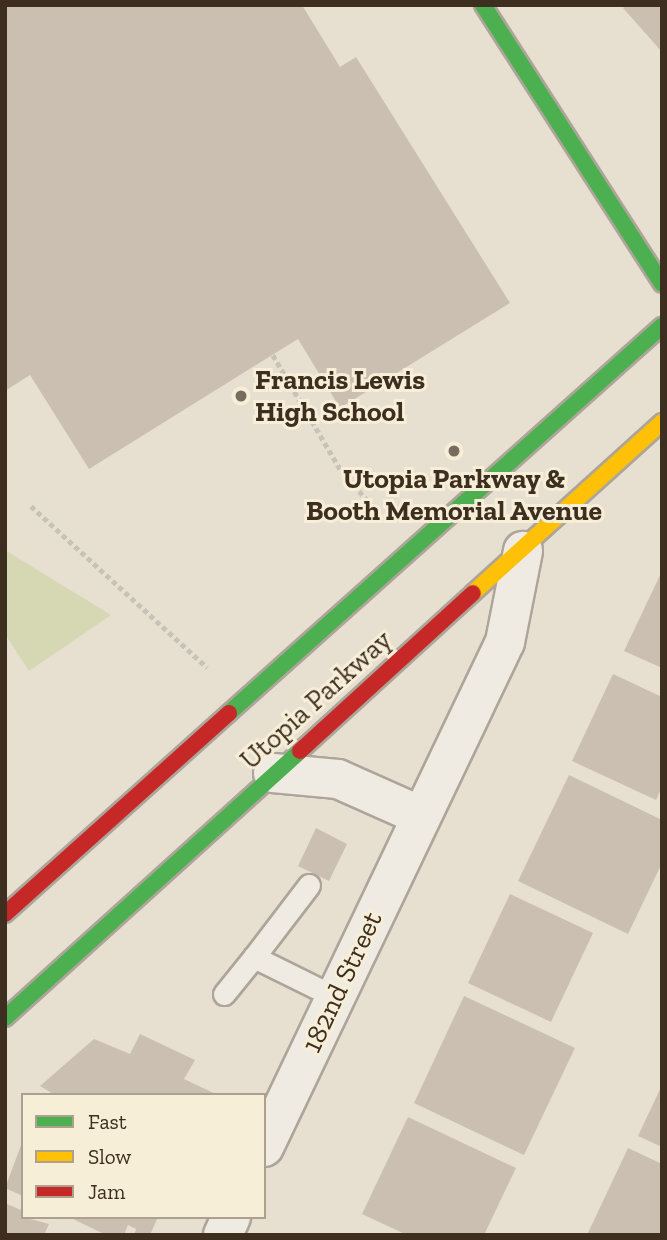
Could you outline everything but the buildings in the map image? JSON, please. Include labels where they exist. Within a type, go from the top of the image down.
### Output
[{"type":"main road","points":[[483,5],[662,284]]},
{"type":"main road","name":"Utopia Parkway","points":[[5,914],[662,326]]},
{"type":"main road","name":"Utopia Parkway","points":[[5,1018],[273,773],[523,551],[662,422]]},
{"type":"street","name":"182nd Street","points":[[266,1143],[505,642],[523,551]]},
{"type":"street","points":[[273,773],[338,779],[421,816]]},
{"type":"street","points":[[223,1235],[230,1219]]},
{"type":"lane","points":[[225,994],[309,886]]},
{"type":"lane","points":[[254,957],[335,997]]},
{"type":"path","points":[[273,355],[342,472],[379,513]]},
{"type":"path","points":[[32,506],[117,580],[206,667]]},
{"type":"green space","points":[[5,550],[111,615],[29,671],[5,634]]},
{"type":"traffic: fast","points":[[483,5],[662,284]]},
{"type":"traffic: fast","points":[[229,713],[662,326]]},
{"type":"traffic: fast","points":[[5,1018],[300,751]]},
{"type":"traffic: slow","points":[[473,593],[662,422]]},
{"type":"traffic: jam","points":[[300,751],[473,593]]},
{"type":"traffic: jam","points":[[5,914],[229,713]]},
{"type":"place","name":"Francis Lewis High School","points":[[241,396]]},
{"type":"place","name":"Utopia Parkway & Booth Memorial Avenue","points":[[454,451]]}]
